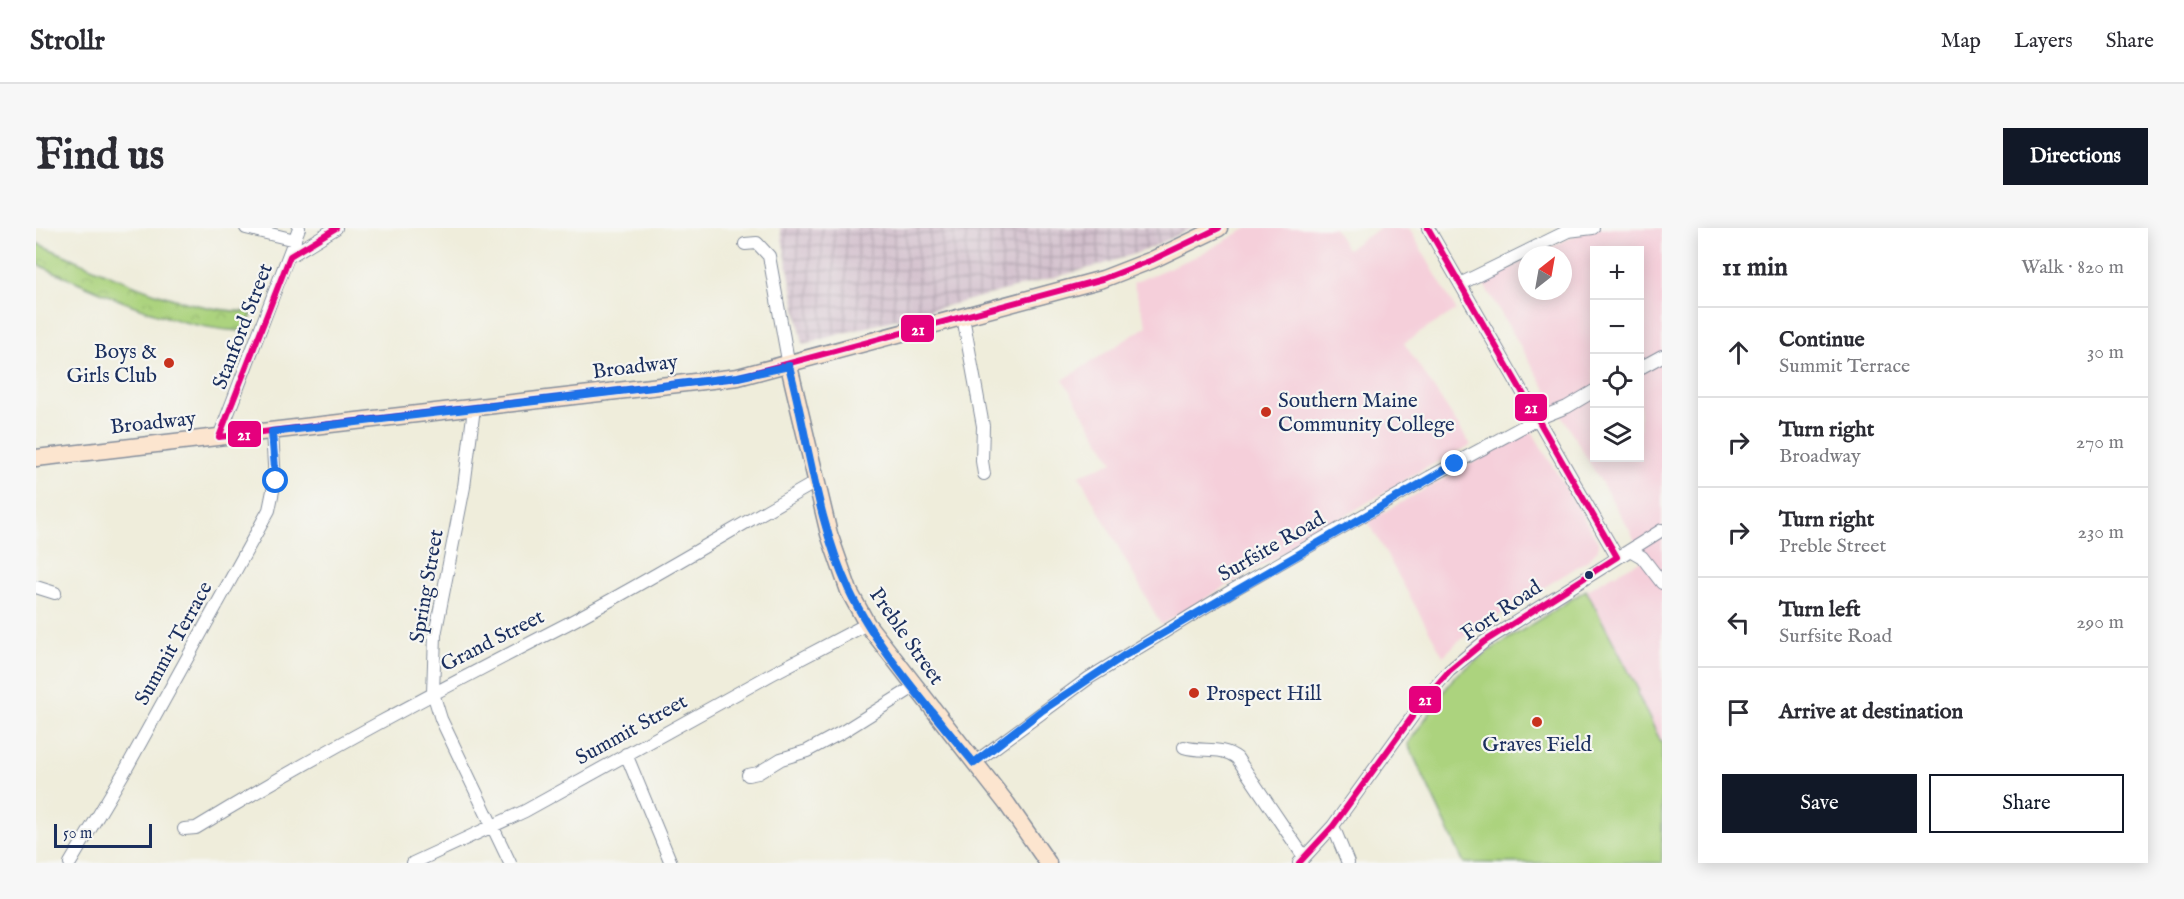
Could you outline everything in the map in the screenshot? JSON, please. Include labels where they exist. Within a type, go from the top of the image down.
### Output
[{"type":"street","points":[[246,228],[297,234]]},
{"type":"street","points":[[290,256],[336,228]]},
{"type":"street","name":"Broadway","points":[[36,458],[738,377],[789,366],[1103,279],[1152,260],[1219,228]]},
{"type":"street","points":[[1428,228],[1617,557]]},
{"type":"street","points":[[1460,284],[1568,231],[1593,228]]},
{"type":"street","name":"Stanford Street","points":[[219,437],[297,234]]},
{"type":"street","points":[[745,244],[757,243],[770,256],[789,366]]},
{"type":"street","points":[[963,317],[983,426],[984,474]]},
{"type":"street","points":[[1644,366],[1662,356]]},
{"type":"street","name":"Preble Street","points":[[789,366],[816,482],[840,570],[867,624],[1048,863]]},
{"type":"street","name":"Surfsite Road","points":[[974,763],[1041,711],[1125,655],[1280,562],[1537,419],[1567,407],[1590,394]]},
{"type":"street","name":"Spring Street","points":[[474,408],[464,487],[435,635],[433,693],[441,719],[510,863]]},
{"type":"street","name":"Summit Terrace","points":[[70,863],[126,769],[269,510],[276,481],[272,432]]},
{"type":"street","name":"Grand Street","points":[[184,829],[196,828],[274,780],[641,583],[816,482]]},
{"type":"street","name":"Fort Road","points":[[1302,860],[1333,826],[1428,695],[1449,671],[1484,642],[1662,531]]},
{"type":"street","points":[[1630,550],[1646,561],[1662,583]]},
{"type":"street","points":[[36,587],[56,593]]},
{"type":"street","name":"Summit Street","points":[[412,863],[493,826],[867,624]]},
{"type":"street","points":[[748,775],[758,773],[782,759],[807,751],[844,731],[914,687]]},
{"type":"street","points":[[1184,747],[1195,751],[1220,750],[1237,758],[1302,860]]},
{"type":"street","points":[[626,754],[671,863]]},
{"type":"street","points":[[1333,826],[1348,863]]},
{"type":"shaded area","points":[[780,228],[1193,228],[1146,250],[1101,265],[803,344]]},
{"type":"shaded area","name":"Southern Maine Community College","points":[[1248,228],[1334,228],[1347,249],[1380,228],[1409,228],[1456,310],[1404,343],[1471,445],[1424,469],[1161,625],[1079,475],[1113,462],[1063,380],[1147,326],[1133,283],[1197,256]]},
{"type":"shaded area","name":"Graves Field","points":[[1591,228],[1662,228],[1662,863],[1464,863],[1408,744],[1435,703],[1463,670],[1600,582],[1642,560],[1632,534],[1483,283],[1518,264],[1518,300],[1572,300],[1572,246],[1553,246]]},
{"type":"shaded area","name":"Southern Maine Community College","points":[[1531,430],[1598,542],[1598,549],[1588,560],[1461,639],[1443,656],[1368,521]]},
{"type":"green space","points":[[36,243],[142,288],[169,297],[224,310],[253,312],[245,331],[191,324],[164,316],[112,297],[36,264]]},
{"type":"green space","name":"Graves Field","points":[[1586,590],[1639,691],[1637,693],[1662,744],[1662,863],[1464,863],[1408,744],[1454,677],[1489,651]]},
{"type":"transit line","name":"21","points":[[336,228],[290,256],[219,437],[738,377],[1103,279],[1152,260],[1219,228]]},
{"type":"transit line","name":"21","points":[[1299,863],[1333,826],[1428,695],[1449,671],[1484,642],[1617,557],[1428,228]]},
{"type":"place","name":"Boys & Girls Club","points":[[169,363]]},
{"type":"place","name":"Southern Maine Community College","points":[[1266,412]]},
{"type":"place","name":"Prospect Hill","points":[[1194,693]]},
{"type":"place","name":"Graves Field","points":[[1537,722]]},
{"type":"route","points":[[276,481],[272,432],[738,377],[789,366],[829,534],[849,591],[867,624],[940,722],[974,763],[1041,711],[1125,655],[1233,590],[1455,464]]}]
